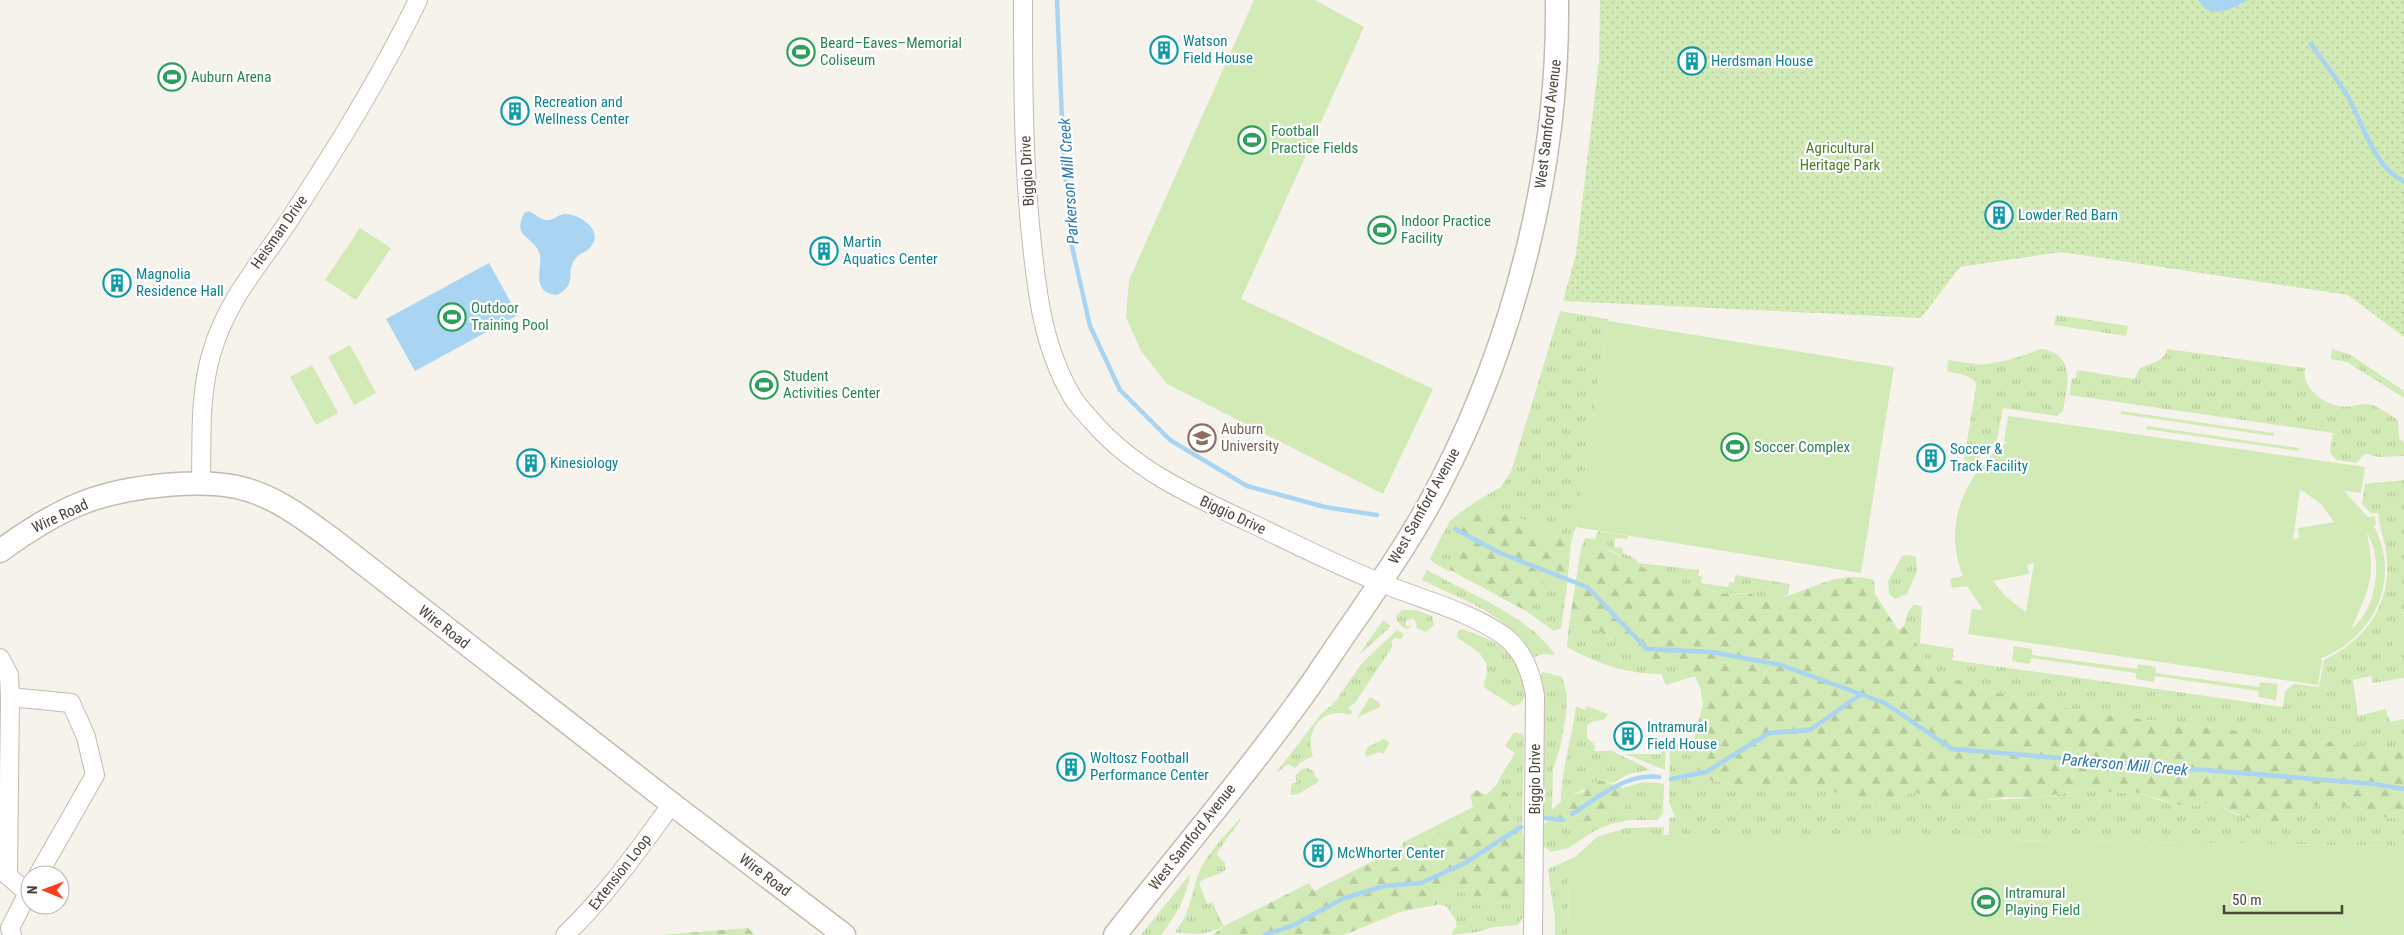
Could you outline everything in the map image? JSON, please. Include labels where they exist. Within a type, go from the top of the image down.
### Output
[{"type":"street","name":"Heisman Drive","points":[[202,483],[202,409],[206,373],[211,354],[232,302],[324,167],[380,73],[418,0]]},
{"type":"street","name":"Biggio Drive","points":[[1023,0],[1027,186],[1037,295],[1050,349],[1074,399],[1109,441],[1154,476],[1204,502],[1381,583],[1471,617],[1506,637],[1524,658],[1531,675],[1535,695],[1533,935]]},
{"type":"street","name":"West Samford Avenue","points":[[1115,935],[1296,705],[1381,583],[1441,482],[1476,408],[1517,293],[1541,189],[1556,74],[1558,0]]},
{"type":"street","name":"Wire Road","points":[[0,550],[35,526],[84,502],[135,489],[202,483],[230,485],[253,491],[279,502],[309,522],[844,935]]},
{"type":"street","points":[[0,658],[9,675],[10,697],[8,876],[20,885]]},
{"type":"street","points":[[10,697],[70,703],[86,737],[95,775],[44,865]]},
{"type":"street","name":"Extension Loop","points":[[565,935],[602,897],[672,804]]},
{"type":"street","points":[[12,935],[10,928],[20,909]]},
{"type":"green space","name":"Football Practice Fields","points":[[1254,0],[1315,0],[1364,27],[1241,299],[1433,389],[1383,494],[1167,384],[1141,351],[1126,317],[1129,280]]},
{"type":"green space","name":"Agricultural Heritage Park","points":[[1600,0],[2404,0],[2404,337],[2348,295],[2061,252],[1960,267],[1921,318],[1563,301],[1576,254],[1599,61]]},
{"type":"green space","points":[[360,228],[391,248],[356,300],[325,280]]},
{"type":"green space","points":[[1560,311],[1608,319],[1576,527],[1571,542],[1561,537],[1544,535],[1533,524],[1525,520],[1498,513],[1482,512],[1477,501],[1501,487],[1511,472]]},
{"type":"green space","points":[[2056,315],[2128,326],[2126,336],[2054,325]]},
{"type":"green space","name":"Soccer Complex","points":[[1608,321],[1894,367],[1861,573],[1576,527]]},
{"type":"green space","points":[[350,345],[376,393],[354,405],[328,357]]},
{"type":"green space","points":[[2042,349],[2053,352],[2061,358],[2065,365],[2067,382],[2063,411],[2057,416],[2003,408],[1997,440],[1979,457],[1968,471],[1964,460],[1976,386],[1975,381],[1967,376],[1947,371],[1948,360],[1980,365],[2009,360]]},
{"type":"green space","points":[[2167,349],[2305,368],[2306,381],[2314,393],[2326,402],[2343,406],[2367,404],[2375,406],[2398,420],[2399,438],[2404,442],[2404,456],[2378,457],[2367,454],[2362,456],[2357,463],[2336,460],[2330,452],[2333,433],[2069,395],[2072,378],[2076,378],[2077,370],[2134,379],[2140,368],[2163,357]]},
{"type":"green space","points":[[2332,349],[2351,355],[2404,391],[2404,398],[2347,362],[2331,359]]},
{"type":"green space","points":[[312,365],[338,413],[316,425],[290,377]]},
{"type":"green space","points":[[2121,411],[2274,433],[2273,436],[2121,414]]},
{"type":"green space","points":[[2008,416],[2365,467],[2361,493],[2344,491],[2368,517],[2375,516],[2376,525],[2374,526],[2382,547],[2385,567],[2378,605],[2368,622],[2355,637],[2339,649],[2320,659],[2322,660],[2318,685],[1968,634],[1972,609],[1983,610],[1967,586],[1952,588],[1950,579],[1963,576],[1957,557],[1955,538],[1957,519],[1961,502],[1969,485],[1979,469],[2007,442],[2004,441]],"holes":[[[2300,489],[2321,504],[2334,522],[2298,528],[2299,537],[2293,540]],[[2367,533],[2375,556],[2375,582],[2368,608],[2352,628],[2367,592],[2371,572]],[[2034,563],[2026,612],[2006,597],[1993,581],[2029,574],[2027,565]]]},
{"type":"green space","points":[[2147,426],[2299,448],[2298,451],[2146,429]]},
{"type":"green space","points":[[2404,480],[2404,612],[2394,643],[2386,654],[2393,659],[2404,645],[2404,678],[2373,683],[2371,676],[2353,680],[2358,716],[2385,709],[2390,722],[2404,719],[2404,751],[2090,713],[1983,690],[1934,671],[1919,651],[1912,633],[1904,626],[1908,612],[1914,604],[1922,607],[1920,643],[1954,649],[1952,660],[2283,707],[2285,691],[2294,684],[2319,687],[2324,660],[2354,641],[2374,616],[2386,586],[2386,551],[2378,513],[2371,513],[2362,504],[2365,484]]},
{"type":"green space","points":[[1477,501],[1482,512],[1498,513],[1525,520],[1533,524],[1544,535],[1561,537],[1571,542],[1567,586],[1543,576],[1543,595],[1526,611],[1450,570],[1458,514]]},
{"type":"green space","points":[[1458,514],[1450,572],[1432,562],[1430,558],[1450,521]]},
{"type":"green space","points":[[1598,531],[1628,536],[1627,539],[1615,538],[1614,547],[1623,548],[1623,553],[1636,559],[1638,563],[1699,570],[1698,576],[1702,576],[1701,583],[1728,587],[1729,582],[1734,583],[1735,575],[1790,584],[1788,594],[1778,600],[1762,601],[1750,593],[1721,593],[1695,583],[1672,586],[1616,553],[1596,545],[1581,548],[1585,538],[1595,539]]},
{"type":"green space","points":[[1596,545],[1631,561],[1672,586],[1695,583],[1708,590],[1722,593],[1750,593],[1762,601],[1776,599],[1831,580],[1859,577],[1874,580],[1875,594],[1898,630],[1904,626],[1912,633],[1919,651],[1934,671],[1983,690],[2090,713],[2404,751],[2404,818],[2380,817],[2353,806],[2316,805],[2302,814],[2289,819],[2264,821],[2238,814],[2211,802],[2197,806],[2181,805],[2134,792],[2114,793],[2096,788],[2032,798],[2008,797],[1963,803],[1914,792],[1871,804],[1854,803],[1844,799],[1834,791],[1809,787],[1793,790],[1751,788],[1702,778],[1694,739],[1703,704],[1700,687],[1689,665],[1648,660],[1595,629],[1569,624],[1581,548]]},
{"type":"green space","points":[[1902,556],[1916,557],[1917,571],[1907,594],[1895,599],[1889,594],[1888,581]]},
{"type":"green space","points":[[1427,570],[1497,606],[1514,617],[1530,628],[1555,655],[1543,654],[1534,657],[1524,642],[1499,619],[1469,602],[1422,580]]},
{"type":"green space","points":[[1543,575],[1567,586],[1561,628],[1554,631],[1526,611],[1543,595]]},
{"type":"green space","points":[[1402,610],[1415,610],[1432,616],[1434,625],[1426,632],[1416,627],[1417,624],[1413,618],[1406,621],[1406,626],[1411,626],[1408,629],[1403,627],[1396,617]]},
{"type":"green space","points":[[2404,612],[2404,645],[2393,659],[2386,654],[2394,643]]},
{"type":"green space","points":[[1383,620],[1391,626],[1358,656]]},
{"type":"green space","points":[[1569,624],[1595,629],[1648,660],[1689,665],[1695,676],[1666,685],[1661,674],[1625,670],[1592,659],[1567,646]]},
{"type":"green space","points":[[1462,629],[1491,641],[1511,657],[1524,681],[1524,697],[1520,703],[1513,706],[1484,687],[1487,673],[1486,665],[1481,655],[1457,637],[1458,631]]},
{"type":"green space","points":[[1397,630],[1404,634],[1401,639],[1394,638],[1392,647],[1355,703],[1348,707],[1353,711],[1350,715],[1340,713],[1324,717],[1318,722],[1311,737],[1313,756],[1301,762],[1295,768],[1288,764],[1276,773],[1321,714],[1335,702],[1361,664]]},
{"type":"green space","points":[[2014,646],[2032,649],[2032,655],[2137,669],[2138,664],[2156,667],[2155,673],[2259,687],[2260,682],[2278,684],[2276,700],[2258,697],[2259,691],[2155,676],[2154,682],[2136,679],[2136,673],[2031,658],[2030,664],[2012,661]]},
{"type":"green space","points":[[1543,672],[1562,677],[1567,695],[1561,744],[1553,770],[1552,810],[1547,817],[1541,818],[1544,700],[1540,675]]},
{"type":"green space","points":[[1370,697],[1380,703],[1380,707],[1357,718]]},
{"type":"green space","points":[[1576,706],[1585,710],[1587,706],[1608,714],[1604,720],[1594,721],[1587,725],[1587,738],[1595,745],[1594,751],[1612,751],[1651,770],[1629,774],[1613,783],[1603,781],[1575,793],[1561,802],[1561,790]]},
{"type":"green space","points":[[1514,732],[1522,734],[1524,738],[1522,829],[1524,843],[1509,821],[1508,794],[1496,785],[1515,753],[1505,746]]},
{"type":"green space","points":[[1384,739],[1390,743],[1383,754],[1379,752],[1367,757],[1365,753],[1368,747]]},
{"type":"green space","points":[[1694,739],[1703,778],[1734,785],[1793,790],[1809,787],[1834,791],[1844,799],[1871,804],[1914,792],[1934,798],[1986,800],[2033,798],[2096,788],[2114,793],[2134,792],[2162,801],[2197,806],[2211,802],[2238,815],[2303,814],[2316,805],[2353,806],[2380,817],[2404,818],[2404,846],[1669,835],[1669,818],[1675,817],[1669,802],[1670,744],[1683,744]]},
{"type":"green space","points":[[1662,744],[1666,744],[1665,770],[1626,754],[1661,754]]},
{"type":"green space","points":[[1307,768],[1314,771],[1315,777],[1319,779],[1317,783],[1298,794],[1290,795],[1292,784],[1297,782],[1295,776],[1302,769]]},
{"type":"green space","points":[[1603,781],[1623,788],[1627,807],[1607,820],[1591,822],[1579,820],[1563,824],[1549,821],[1547,814],[1567,796],[1583,792],[1590,782]]},
{"type":"green space","points":[[1643,782],[1664,784],[1663,812],[1658,820],[1630,820],[1611,824],[1596,830],[1568,848],[1551,852],[1544,847],[1543,824],[1549,821],[1563,824],[1579,820],[1591,822],[1627,807],[1623,788]]},
{"type":"green space","points":[[1496,785],[1508,794],[1509,821],[1524,843],[1523,897],[1495,903],[1448,888],[1436,905],[1400,912],[1344,935],[1213,935],[1224,926],[1309,883],[1314,891],[1365,865],[1394,868],[1473,807],[1470,795],[1476,790],[1486,795]]},
{"type":"green space","points":[[1473,807],[1394,869],[1365,865],[1403,846],[1402,843]]},
{"type":"green space","points":[[1240,818],[1240,821],[1218,851],[1217,855],[1225,863],[1226,869],[1199,883],[1207,904],[1212,902],[1224,926],[1201,934],[1175,932],[1187,911],[1201,868],[1216,845]]},
{"type":"green space","points":[[1664,827],[1663,835],[1607,834],[1569,869],[1568,935],[1555,935],[1555,919],[1548,870],[1550,868],[1575,857],[1597,837],[1626,828]]},
{"type":"green space","name":"Intramural Playing Field","points":[[1607,834],[2404,846],[2404,935],[1568,935],[1569,869]]},
{"type":"green space","points":[[1190,874],[1180,906],[1161,935],[1141,935]]},
{"type":"green space","points":[[1448,887],[1495,903],[1523,897],[1523,917],[1518,925],[1494,927],[1477,932],[1452,935],[1452,931],[1457,927],[1455,919],[1446,906],[1436,904]]},
{"type":"green space","points":[[748,928],[755,935],[660,935]]},
{"type":"water","points":[[2198,0],[2248,0],[2235,7],[2215,12],[2203,6]]},
{"type":"water","points":[[529,211],[546,220],[551,220],[564,214],[576,216],[587,223],[594,233],[595,239],[591,247],[579,255],[573,262],[568,286],[557,295],[548,293],[542,288],[539,278],[539,252],[536,246],[524,236],[520,227],[524,213]]},
{"type":"water","name":"Outdoor Training Pool","points":[[489,263],[518,315],[415,371],[386,319]]},
{"type":"waterway","name":"Parkerson Mill Creek","points":[[1057,0],[1063,144],[1071,242],[1090,326],[1120,390],[1170,440],[1247,486],[1325,507],[1377,515]]},
{"type":"waterway","points":[[2311,44],[2347,95],[2370,143],[2384,166],[2404,181]]},
{"type":"waterway","name":"Parkerson Mill Creek","points":[[1455,529],[1500,553],[1587,587],[1647,649],[1711,652],[1781,665],[1885,703],[1952,749],[2374,784],[2404,789]]},
{"type":"waterway","name":"Parkerson Mill Creek","points":[[1671,779],[1706,772],[1769,733],[1810,730],[1861,694]]},
{"type":"waterway","name":"Parkerson Mill Creek","points":[[1572,814],[1624,782],[1647,777],[1659,777]]},
{"type":"waterway","name":"Parkerson Mill Creek","points":[[1544,818],[1563,820]]},
{"type":"waterway","name":"Parkerson Mill Creek","points":[[1265,935],[1294,925],[1342,899],[1384,886],[1421,883],[1465,863],[1521,827]]},
{"type":"place","name":"Watson Field House","points":[[1164,50]]},
{"type":"place","name":"Beard–Eaves–Memorial Coliseum","points":[[801,52]]},
{"type":"place","name":"Herdsman House","points":[[1692,61]]},
{"type":"place","name":"Auburn Arena","points":[[172,77]]},
{"type":"place","name":"Recreation and Wellness Center","points":[[515,111]]},
{"type":"place","name":"Football Practice Fields","points":[[1252,140]]},
{"type":"place","name":"Lowder Red Barn","points":[[1999,215]]},
{"type":"place","name":"Indoor Practice Facility","points":[[1382,230]]},
{"type":"place","name":"Martin Aquatics Center","points":[[824,251]]},
{"type":"place","name":"Magnolia Residence Hall","points":[[117,283]]},
{"type":"place","name":"Outdoor Training Pool","points":[[452,317]]},
{"type":"place","name":"Student Activities Center","points":[[764,385]]},
{"type":"place","name":"Auburn University","points":[[1202,438]]},
{"type":"place","name":"Soccer Complex","points":[[1735,447]]},
{"type":"place","name":"Soccer & Track Facility","points":[[1931,458]]},
{"type":"place","name":"Kinesiology","points":[[531,463]]},
{"type":"place","name":"Intramural Field House","points":[[1628,736]]},
{"type":"place","name":"Woltosz Football Performance Center","points":[[1071,767]]},
{"type":"place","name":"McWhorter Center","points":[[1318,853]]},
{"type":"place","name":"Intramural Playing Field","points":[[1986,902]]}]
